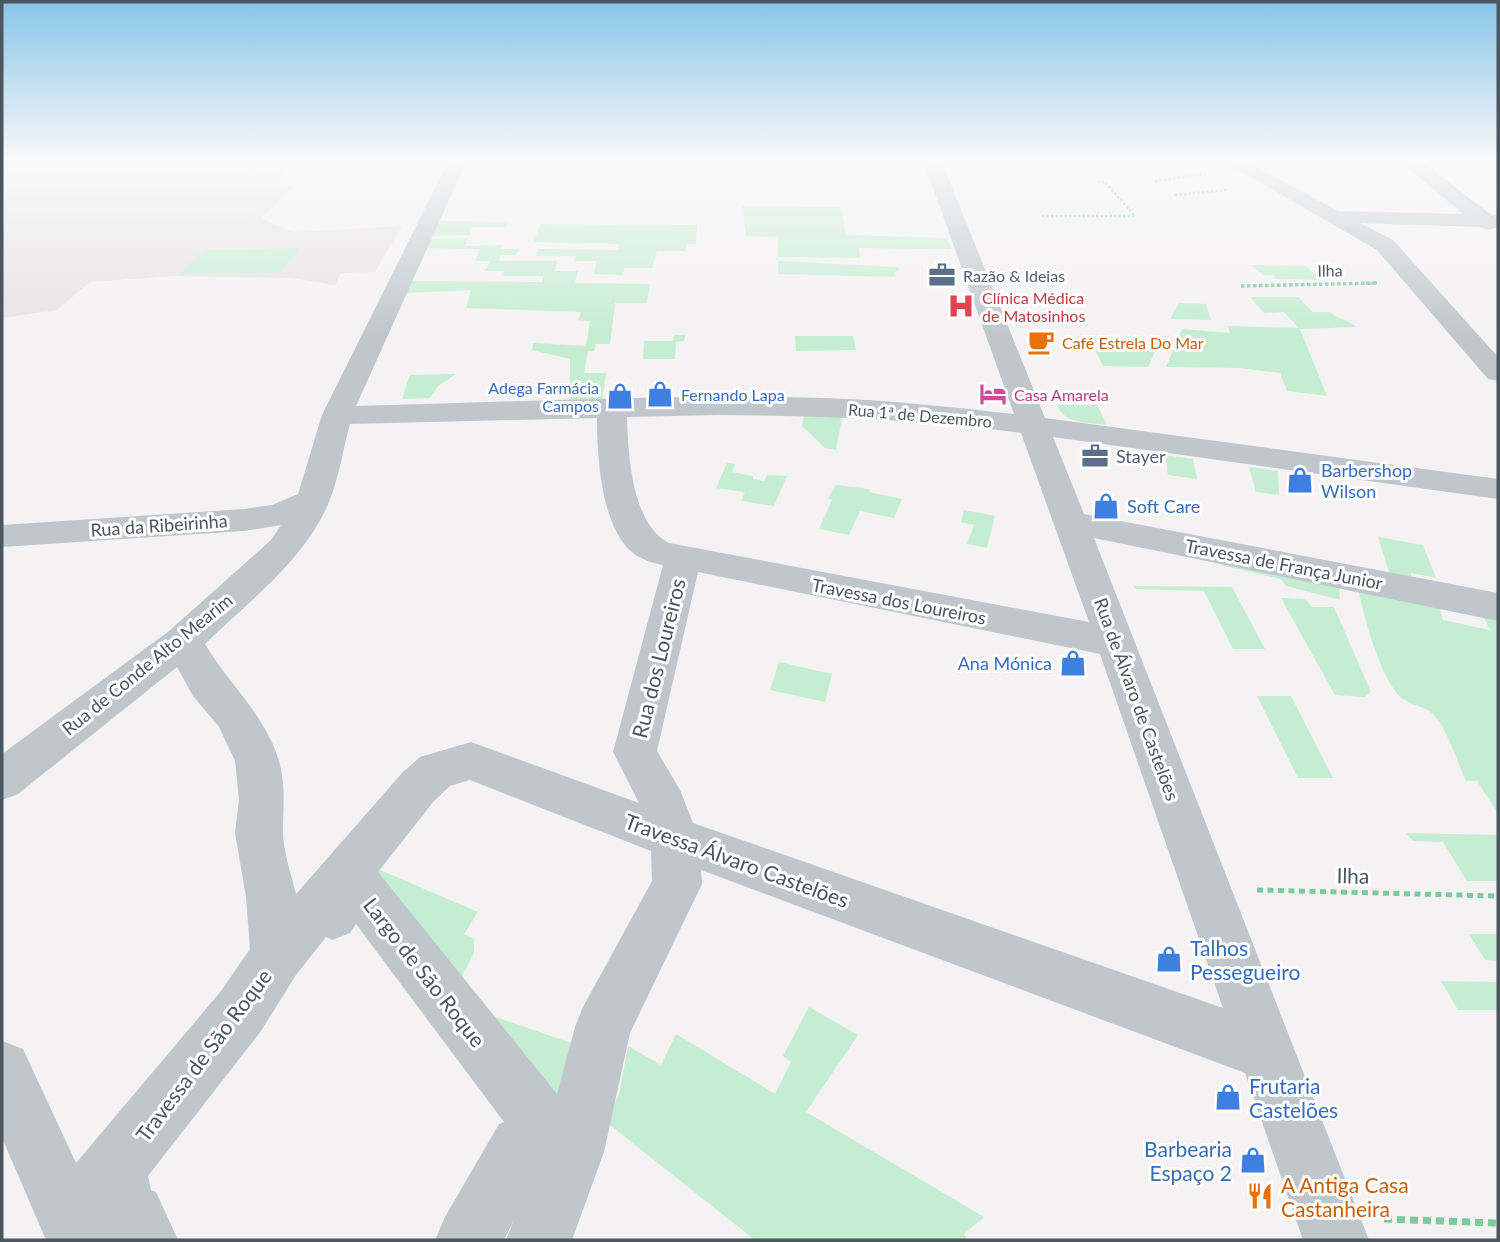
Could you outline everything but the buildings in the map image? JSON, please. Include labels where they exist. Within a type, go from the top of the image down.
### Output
[{"type":"street","name":"Rua de Conde Alto Mearim","points":[[2,780],[183,641],[283,548],[302,522],[313,500],[337,415],[430,218]]},
{"type":"street","name":"Rua de Álvaro de Castelões","points":[[954,218],[1031,426],[1116,642],[1331,1229]]},
{"type":"street","points":[[1339,218],[1385,244],[1498,373]]},
{"type":"street","points":[[1414,218],[1495,220]]},
{"type":"street","name":"Rua 1ª de Dezembro","points":[[337,415],[824,407],[916,412],[1498,489]]},
{"type":"street","name":"Rua dos Loureiros","points":[[539,1240],[573,1152],[603,1027],[677,884],[674,838],[664,805],[635,752],[682,559],[661,553],[641,542],[628,519],[615,449],[612,409]]},
{"type":"street","name":"Rua da Ribeirinha","points":[[2,536],[244,520],[279,515],[313,500]]},
{"type":"street","name":"Travessa de França Junior","points":[[1070,522],[1498,607]]},
{"type":"street","name":"Travessa dos Loureiros","points":[[682,559],[1116,642]]},
{"type":"street","name":"Travessa de São Roque","points":[[75,1229],[132,1147],[241,1011],[277,956],[271,897],[259,833],[262,799],[257,761],[235,716],[208,685],[183,641]]},
{"type":"street","name":"Travessa Álvaro Castelões","points":[[277,956],[418,787],[436,771],[471,761],[674,838],[1267,1052]]},
{"type":"street","name":"Largo de São Roque","points":[[145,1240],[132,1215],[104,1240],[93,1219],[159,1144],[356,883],[554,1138],[538,1166],[521,1146],[468,1240]]},
{"type":"street","points":[[2,1070],[75,1229]]},
{"type":"path","name":"Ilha","points":[[1241,286],[1419,283]]},
{"type":"path","name":"Ilha","points":[[1207,889],[1498,896]]},
{"type":"path","points":[[1331,1229],[1498,1223]]},
{"type":"shaded area","points":[[2,218],[261,218],[293,232],[402,226],[375,272],[341,273],[335,285],[292,278],[171,276],[90,282],[57,310],[2,318]]},
{"type":"green space","points":[[744,218],[843,218],[846,235],[947,238],[951,249],[859,248],[860,258],[778,257],[778,237],[746,236]]},
{"type":"green space","points":[[438,221],[508,222],[506,227],[472,227],[469,235],[431,236]]},
{"type":"green space","points":[[540,224],[697,225],[696,244],[687,244],[685,251],[657,251],[652,268],[624,268],[623,275],[594,274],[596,261],[575,261],[576,256],[536,256],[539,249],[617,250],[619,244],[534,242]]},
{"type":"green space","points":[[468,238],[465,246],[502,245],[501,249],[519,249],[516,255],[501,255],[498,261],[557,261],[555,271],[578,271],[575,283],[650,284],[647,303],[615,303],[610,344],[596,344],[594,351],[588,351],[584,373],[606,373],[602,401],[570,402],[570,359],[532,350],[533,343],[586,346],[590,321],[578,320],[581,312],[466,308],[471,290],[405,293],[410,281],[542,282],[544,276],[503,276],[504,271],[485,271],[490,261],[475,261],[480,249],[426,248],[430,239]]},
{"type":"green space","points":[[300,248],[281,272],[181,274],[204,250]]},
{"type":"green space","points":[[778,261],[898,267],[899,271],[894,272],[895,277],[778,274]]},
{"type":"green space","points":[[1251,265],[1306,266],[1321,280],[1276,279],[1273,275],[1263,275]]},
{"type":"green space","points":[[1250,297],[1298,297],[1313,312],[1330,312],[1356,327],[1300,329],[1327,396],[1287,391],[1280,373],[1239,368],[1166,367],[1182,329],[1230,333],[1228,326],[1299,328],[1284,312],[1264,313]]},
{"type":"green space","points":[[1179,303],[1206,304],[1211,320],[1170,319]]},
{"type":"green space","points":[[674,335],[685,335],[684,341],[676,342],[675,359],[643,359],[644,341],[673,341]]},
{"type":"green space","points":[[795,336],[853,336],[856,350],[796,351]]},
{"type":"green space","points":[[1156,349],[1148,367],[1103,366],[1095,350]]},
{"type":"green space","points":[[456,374],[438,386],[430,398],[402,399],[410,375]]},
{"type":"green space","points":[[1057,405],[1097,405],[1107,425],[1071,419]]},
{"type":"green space","points":[[804,415],[842,417],[836,450],[825,448],[802,426]]},
{"type":"green space","points":[[1165,455],[1193,459],[1197,479],[1168,475]]},
{"type":"green space","points":[[727,463],[735,464],[732,472],[753,476],[753,479],[764,481],[767,475],[787,476],[774,506],[741,501],[745,492],[716,488]]},
{"type":"green space","points":[[1249,467],[1278,471],[1279,495],[1256,492]]},
{"type":"green space","points":[[836,485],[870,489],[869,492],[902,499],[894,518],[860,511],[849,535],[819,529],[832,500],[828,498]]},
{"type":"green space","points":[[964,510],[995,516],[987,548],[967,544],[974,525],[961,522]]},
{"type":"green space","points":[[1378,537],[1423,545],[1436,578],[1411,573],[1412,580],[1390,575]]},
{"type":"green space","points":[[1219,560],[1339,585],[1340,600],[1286,586],[1281,579],[1221,565]]},
{"type":"green space","points":[[1134,586],[1232,587],[1265,649],[1233,649],[1204,591],[1136,589]]},
{"type":"green space","points":[[1358,589],[1439,606],[1443,620],[1490,630],[1482,614],[1498,618],[1498,813],[1477,781],[1466,781],[1447,735],[1437,719],[1428,710],[1399,696],[1388,680],[1368,628]]},
{"type":"green space","points":[[1281,598],[1305,599],[1312,607],[1334,607],[1371,692],[1365,697],[1335,695]]},
{"type":"green space","points":[[779,662],[832,674],[825,702],[770,690]]},
{"type":"green space","points":[[1257,696],[1291,696],[1333,778],[1298,778]]},
{"type":"green space","points":[[1406,833],[1498,835],[1498,881],[1467,881],[1443,842],[1413,841]]},
{"type":"green space","points":[[371,866],[478,912],[464,934],[474,939],[474,953],[449,1001],[574,1044],[554,1138],[356,883]]},
{"type":"green space","points":[[1469,934],[1498,934],[1498,961],[1485,960]]},
{"type":"green space","points":[[1441,981],[1498,982],[1498,1010],[1458,1010]]},
{"type":"green space","points":[[809,1007],[858,1035],[806,1112],[984,1217],[964,1234],[967,1240],[755,1240],[606,1122],[619,1095],[628,1046],[661,1065],[676,1034],[775,1094],[791,1062],[783,1056]]},
{"type":"tram line","points":[[1493,218],[1498,222]]},
{"type":"place","name":"Razão & Ideias","points":[[942,275]]},
{"type":"place","name":"Clínica Médica de Matosinhos","points":[[961,306]]},
{"type":"place","name":"Café Estrela Do Mar","points":[[1041,342]]},
{"type":"place","name":"Fernando Lapa","points":[[660,394]]},
{"type":"place","name":"Casa Amarela","points":[[993,394]]},
{"type":"place","name":"Adega Farmácia Campos","points":[[620,396]]},
{"type":"place","name":"Stayer","points":[[1095,456]]},
{"type":"place","name":"Barbershop Wilson","points":[[1300,480]]},
{"type":"place","name":"Soft Care","points":[[1106,506]]},
{"type":"place","name":"Ana Mónica","points":[[1073,663]]},
{"type":"place","name":"Talhos Pessegueiro","points":[[1169,959]]},
{"type":"place","name":"Frutaria Castelões","points":[[1228,1097]]},
{"type":"place","name":"Barbearia Espaço 2","points":[[1253,1160]]},
{"type":"place","name":"A Antiga Casa Castanheira","points":[[1260,1196]]}]
